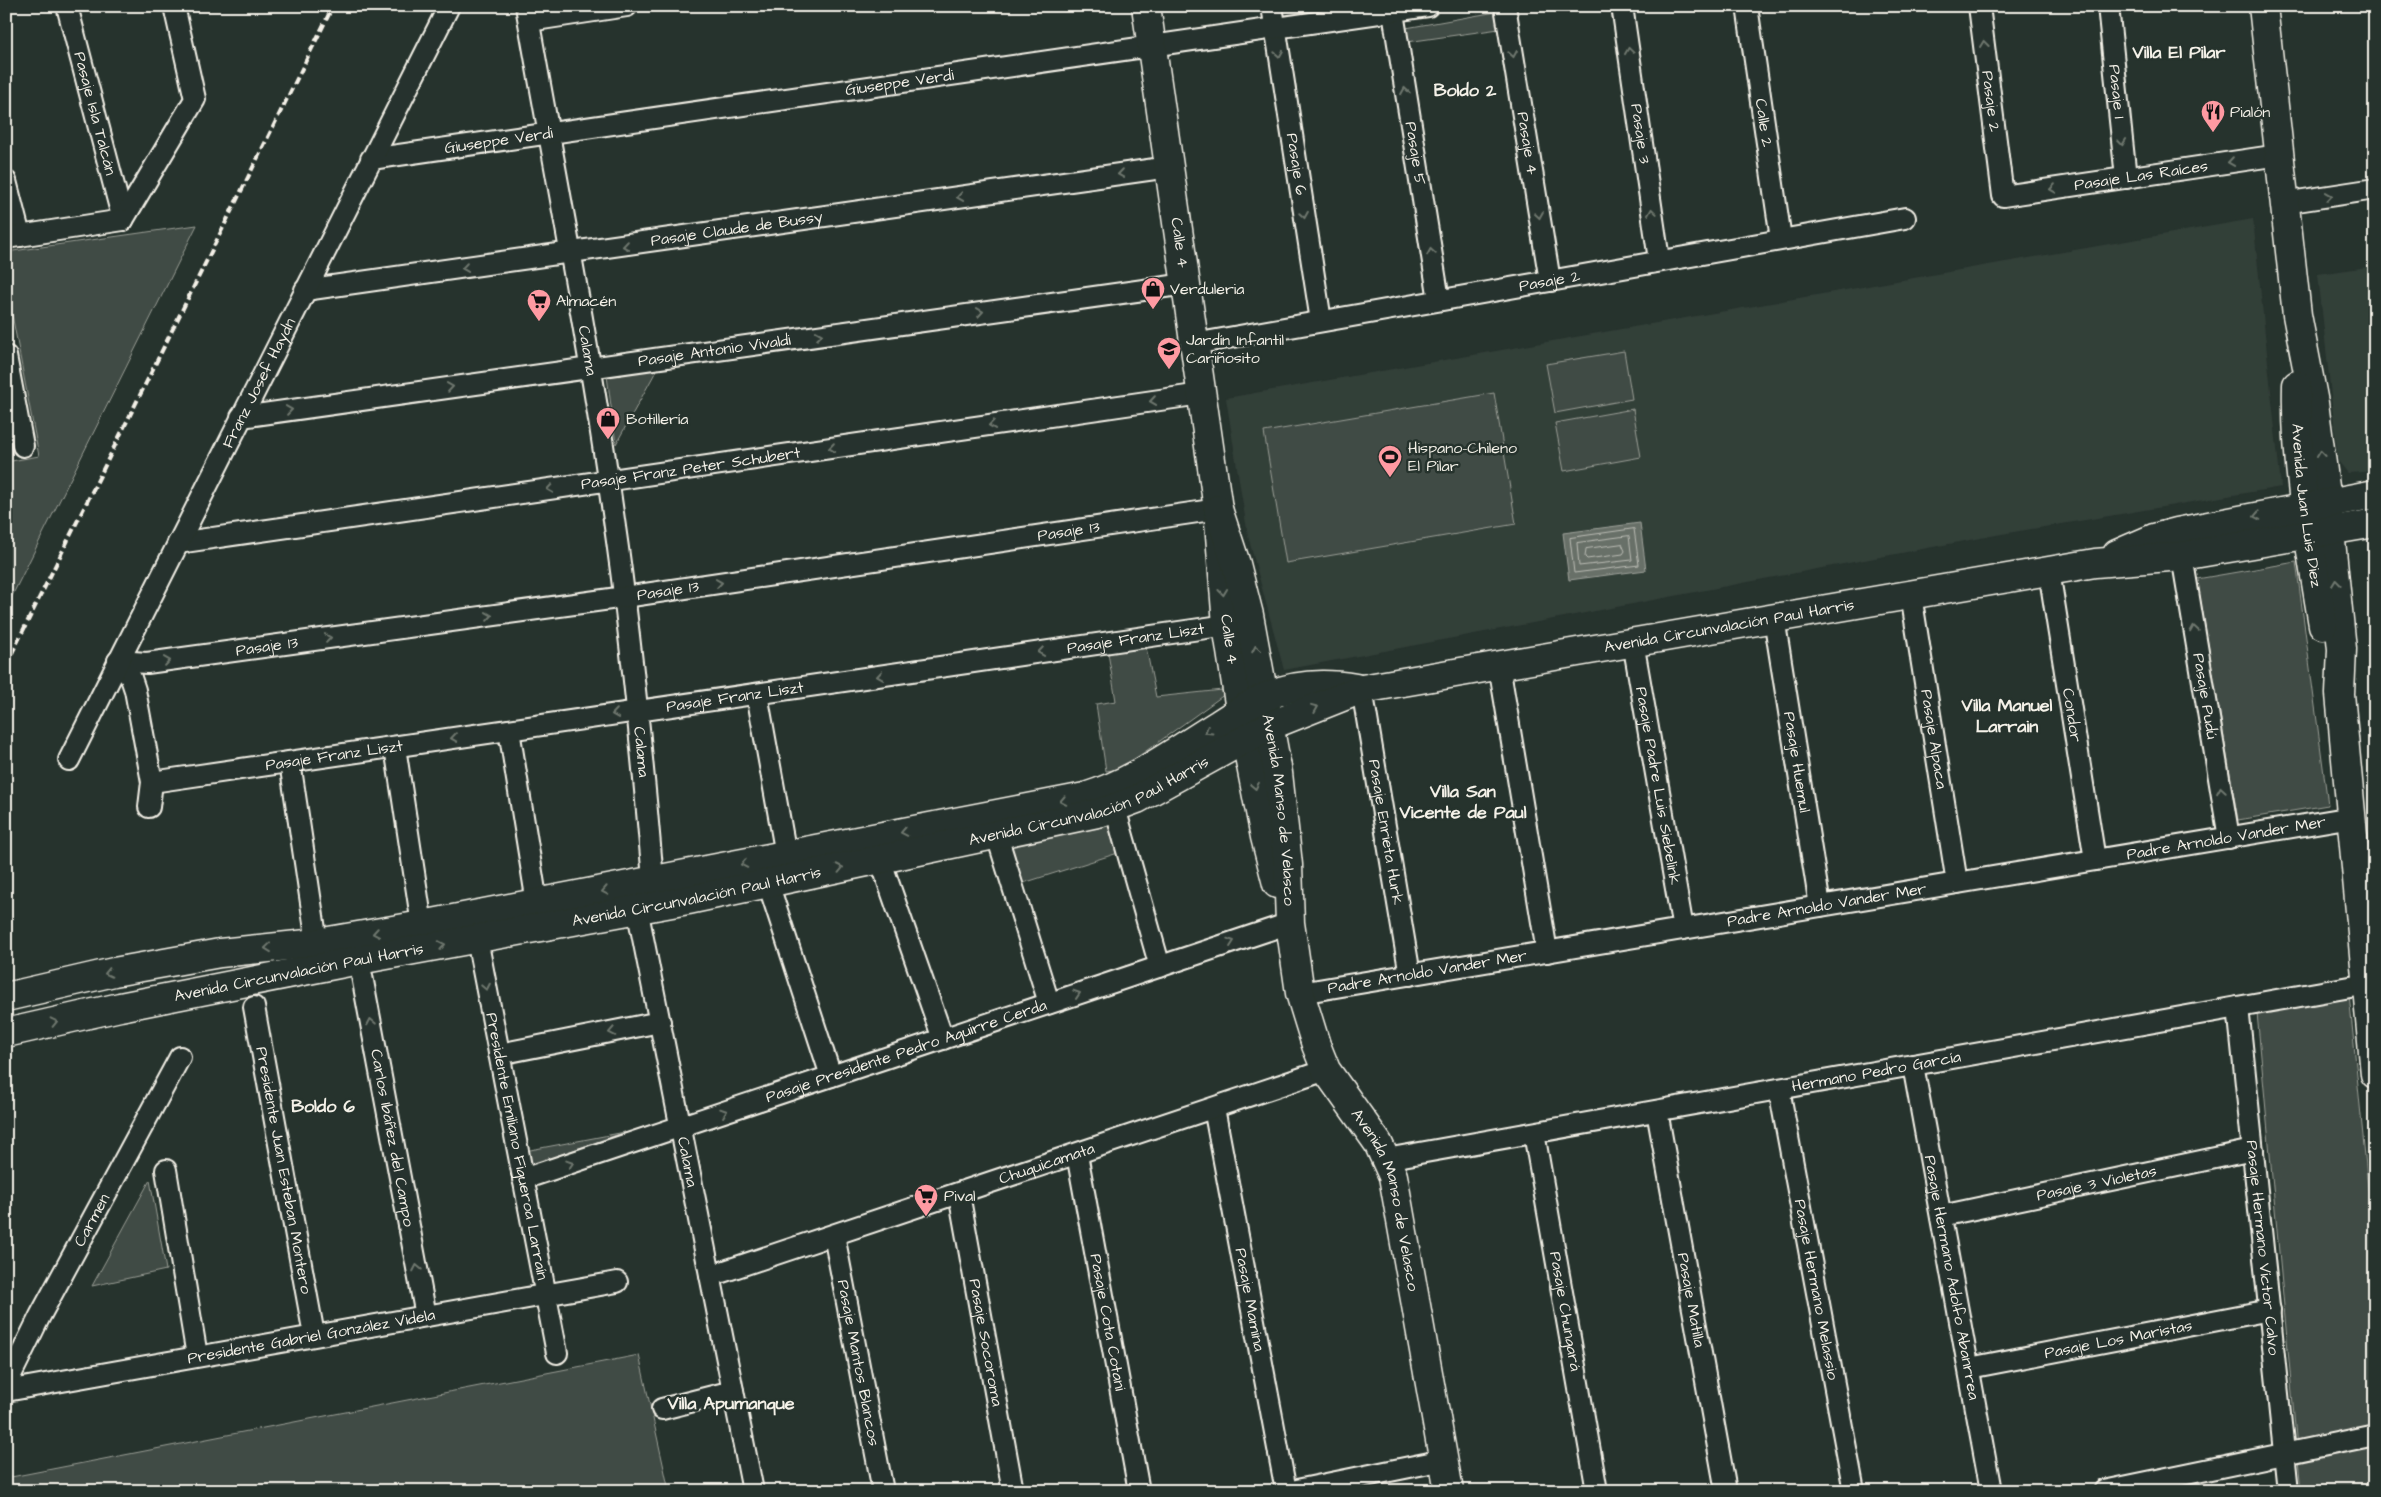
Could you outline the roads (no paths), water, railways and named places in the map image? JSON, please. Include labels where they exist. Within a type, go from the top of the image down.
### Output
[{"type":"main road","name":"Calle 4","points":[[1146,6],[1218,509],[1227,625],[1240,710]]},
{"type":"main road","name":"Avenida Juan Luis Diez","points":[[2263,6],[2297,315],[2298,439],[2316,504],[2320,533],[2327,648],[2340,694],[2375,1074]]},
{"type":"main road","name":"Avenida Circunvalación Paul Harris","points":[[2095,563],[2154,538],[2177,532],[2375,494]]},
{"type":"main road","name":"Calle 4","points":[[1218,509],[1245,598],[1265,697]]},
{"type":"main road","name":"Avenida Circunvalación Paul Harris","points":[[6,1033],[120,1007],[768,883],[997,836],[1115,808],[1145,795],[1258,732],[1362,689],[2095,563],[2182,556],[2375,523]]},
{"type":"main road","name":"Avenida Circunvalación Paul Harris","points":[[6,997],[114,972],[210,955],[317,943],[422,925],[653,882],[1085,797],[1134,778],[1240,710],[1265,697],[1282,691],[1319,685],[1362,689]]},
{"type":"main road","name":"Avenida Manso de Velasco","points":[[1258,732],[1265,697]]},
{"type":"main road","name":"Avenida Manso de Velasco","points":[[1240,710],[1258,732],[1285,824],[1290,923],[1300,993],[1316,1045],[1326,1070],[1378,1144],[1393,1176],[1449,1491]]},
{"type":"street","name":"Pasaje Isla Talcán","points":[[67,6],[124,220]]},
{"type":"street","points":[[6,181],[13,237],[124,220],[195,99],[174,6]]},
{"type":"street","name":"Franz Josef Haydn","points":[[69,760],[449,6]]},
{"type":"street","points":[[527,14],[628,6]]},
{"type":"street","name":"Pasaje 6","points":[[1272,6],[1321,321]]},
{"type":"street","name":"Giuseppe Verdi","points":[[371,159],[1275,29],[1392,9],[1428,6]]},
{"type":"street","name":"Pasaje 4","points":[[1505,6],[1550,281]]},
{"type":"street","name":"Pasaje 3","points":[[1622,6],[1659,260]]},
{"type":"street","name":"Calle 2","points":[[1748,6],[1781,239]]},
{"type":"street","name":"Pasaje 2","points":[[1979,6],[2003,196]]},
{"type":"street","name":"Pasaje 1","points":[[2108,6],[2126,178]]},
{"type":"street","name":"Pasaje 5","points":[[1392,9],[1438,300]]},
{"type":"street","name":"Calama","points":[[527,14],[590,366],[625,597],[638,711],[653,882]]},
{"type":"street","name":"Pasaje Las Raíces","points":[[2003,196],[2279,155]]},
{"type":"street","name":"Pasaje Claude de Bussy","points":[[305,290],[570,254],[1169,167]]},
{"type":"street","points":[[2284,203],[2375,189]]},
{"type":"street","name":"Pasaje 2","points":[[1194,344],[1659,260],[1905,218]]},
{"type":"street","name":"Pasaje Antonio Vivaldi","points":[[241,417],[590,366],[1186,284]]},
{"type":"street","points":[[6,356],[23,446]]},
{"type":"street","name":"Pasaje Franz Peter Schubert","points":[[178,543],[1201,394]]},
{"type":"street","name":"Pasaje 13","points":[[118,661],[147,663],[625,597],[1218,509]]},
{"type":"street","name":"Pasaje Pudú","points":[[2182,556],[2228,838]]},
{"type":"street","name":"Condor","points":[[2048,571],[2094,860]]},
{"type":"street","name":"Pasaje Alpaca","points":[[1911,595],[1957,883]]},
{"type":"street","name":"Pasaje Huemul","points":[[1774,618],[1820,906]]},
{"type":"street","name":"Pasaje Franz Liszt","points":[[152,782],[1227,625]]},
{"type":"street","name":"Pasaje Padre Luis Siebelink","points":[[1633,642],[1683,929]]},
{"type":"street","points":[[118,661],[131,678],[135,690],[152,782],[149,807]]},
{"type":"street","points":[[1500,665],[1547,952]]},
{"type":"street","name":"Pasaje Enrieta Hurk","points":[[1362,689],[1410,974]]},
{"type":"street","points":[[757,694],[786,855]]},
{"type":"street","points":[[509,730],[537,903]]},
{"type":"street","points":[[395,746],[422,925]]},
{"type":"street","points":[[290,762],[317,943]]},
{"type":"street","points":[[1115,808],[1160,966]]},
{"type":"street","name":"Padre Arnoldo Vander Mer","points":[[1300,993],[2352,817]]},
{"type":"street","points":[[997,836],[1049,1003]]},
{"type":"street","points":[[880,859],[943,1039]]},
{"type":"street","points":[[637,908],[653,882]]},
{"type":"street","points":[[768,883],[831,1076]]},
{"type":"street","name":"Calama","points":[[637,908],[753,1491]]},
{"type":"street","name":"Pasaje Presidente Pedro Aguirre Cerda","points":[[523,1179],[1290,923]]},
{"type":"street","name":"Presidente Emiliano Figueroa Larraín","points":[[477,939],[557,1353]]},
{"type":"street","name":"Carlos Ibáñez del Campo","points":[[359,960],[426,1316]]},
{"type":"street","name":"Hermano Pedro García","points":[[1386,1160],[2367,984]]},
{"type":"street","name":"Presidente Juan Esteban Montero","points":[[254,1007],[314,1335]]},
{"type":"street","name":"Pasaje Hermano Víctor Calvo","points":[[2238,1007],[2288,1491]]},
{"type":"street","points":[[499,1054],[660,1022]]},
{"type":"street","name":"Carmen","points":[[6,1385],[40,1316],[180,1057]]},
{"type":"street","name":"Pasaje Hermano Adolfo Abanrrea","points":[[1913,1065],[1991,1491]]},
{"type":"street","name":"Chuquicamata","points":[[710,1276],[1326,1070]]},
{"type":"street","name":"Pasaje Hermano Melassio","points":[[1779,1089],[1854,1491]]},
{"type":"street","name":"Pasaje Mamina","points":[[1214,1108],[1286,1491]]},
{"type":"street","name":"Pasaje Matilla","points":[[1657,1111],[1726,1491]]},
{"type":"street","name":"Pasaje Chungará","points":[[1534,1133],[1597,1491]]},
{"type":"street","name":"Pasaje 3 Violetas","points":[[1941,1216],[2253,1150]]},
{"type":"street","name":"Pasaje Cota Cotani","points":[[1077,1154],[1139,1491]]},
{"type":"street","points":[[166,1170],[197,1356]]},
{"type":"street","name":"Pasaje Socoroma","points":[[959,1194],[1013,1491]]},
{"type":"street","name":"Pasaje Mantos Blancos","points":[[834,1235],[882,1491]]},
{"type":"street","name":"Presidente Gabriel González Videla","points":[[6,1391],[617,1282]]},
{"type":"street","name":"Pasaje Los Maristas","points":[[1969,1368],[2270,1310]]},
{"type":"street","points":[[662,1409],[733,1391]]},
{"type":"street","points":[[2104,1491],[2375,1435]]},
{"type":"street","points":[[1292,1491],[1444,1460]]},
{"type":"water","points":[[1640,523],[1646,570],[1569,580],[1563,533]]},
{"type":"railway","points":[[6,665],[333,6]]},
{"type":"place","name":"Pialón","points":[[2213,133]]},
{"type":"place","name":"Verduleria","points":[[1153,310]]},
{"type":"place","name":"Almacén","points":[[539,322]]},
{"type":"place","name":"Jardín Infantil Cariñosito","points":[[1169,370]]},
{"type":"place","name":"Botillería","points":[[608,440]]},
{"type":"place","name":"Hispano-Chileno El Pilar","points":[[1390,478]]},
{"type":"place","name":"Pival","points":[[926,1217]]},
{"type":"district","name":"Villa El Pilar","points":[[2179,52]]},
{"type":"district","name":"Boldo 2","points":[[1465,90]]},
{"type":"district","name":"Villa Manuel Larrain","points":[[2007,715]]},
{"type":"district","name":"Villa San Vicente de Paul","points":[[1463,801]]},
{"type":"district","name":"Boldo 6","points":[[323,1106]]},
{"type":"district","name":"Villa Apumanque","points":[[731,1403]]}]
